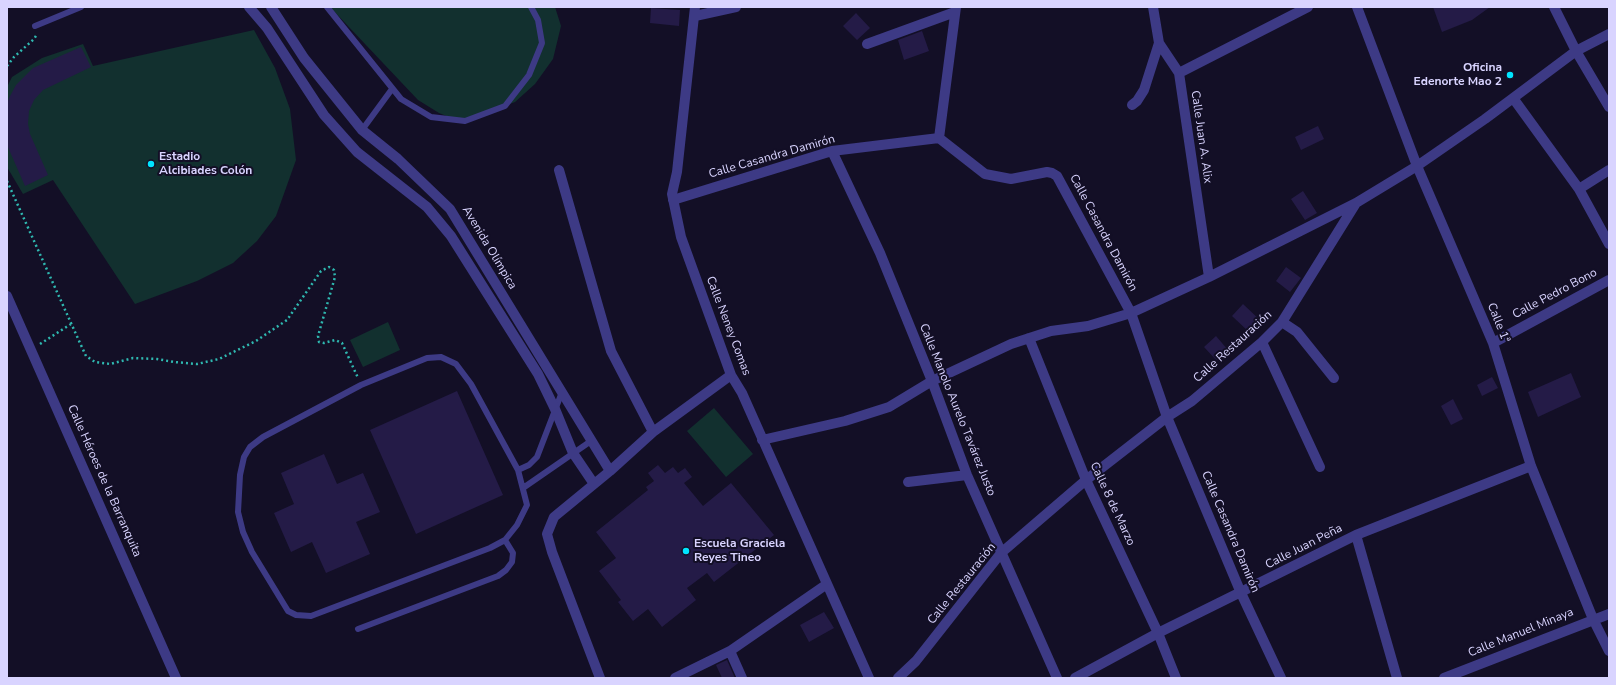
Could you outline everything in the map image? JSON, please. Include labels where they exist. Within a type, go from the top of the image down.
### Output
[{"type":"street","points":[[249,7],[267,28],[324,115],[357,152],[426,207],[451,236],[538,374],[555,409],[573,453],[594,484]]},
{"type":"street","name":"Avenida Olímpica","points":[[271,7],[304,58],[362,130],[398,159],[450,209],[610,471]]},
{"type":"street","points":[[695,11],[736,7]]},
{"type":"street","name":"Calle Juan A. Alix","points":[[1153,7],[1159,43],[1179,73],[1209,277]]},
{"type":"street","points":[[1179,73],[1308,7]]},
{"type":"street","name":"Calle 1ª","points":[[1357,7],[1417,166],[1492,343],[1531,466],[1593,619],[1609,651]]},
{"type":"street","points":[[1554,7],[1576,51],[1609,107]]},
{"type":"street","points":[[866,44],[956,9],[939,138]]},
{"type":"street","name":"Calle Neney Comas","points":[[695,11],[677,172],[672,194],[681,237],[731,375],[742,393],[869,678]]},
{"type":"street","name":"Calle Restauración","points":[[898,678],[916,661],[1002,553],[1086,480],[1167,417],[1192,401],[1262,342],[1282,322],[1356,203],[1417,166],[1576,51],[1609,34]]},
{"type":"street","points":[[1132,105],[1137,101],[1144,90],[1159,43]]},
{"type":"street","points":[[1513,98],[1579,189],[1609,244]]},
{"type":"street","name":"Calle Casandra Damirón","points":[[674,200],[832,151],[939,138],[985,174],[1011,178],[1047,172],[1057,176],[1130,313],[1167,417],[1241,593],[1281,678]]},
{"type":"street","name":"Calle Manolo Aurelo Tavárez Justo","points":[[832,151],[880,252],[967,475],[1057,678]]},
{"type":"street","points":[[559,170],[611,351],[653,432]]},
{"type":"street","points":[[1579,189],[1609,170]]},
{"type":"street","points":[[762,440],[845,421],[889,407],[932,382],[1011,344],[1051,331],[1088,326],[1130,313],[1209,277],[1356,203]]},
{"type":"street","name":"Calle Pedro Bono","points":[[1492,343],[1609,280]]},
{"type":"street","name":"Calle Héroes de la Barranquita","points":[[7,296],[176,678]]},
{"type":"street","points":[[1282,322],[1297,332],[1334,378]]},
{"type":"street","name":"Calle 8 de Marzo","points":[[1029,338],[1086,480],[1158,633],[1176,678]]},
{"type":"street","points":[[1262,342],[1320,467]]},
{"type":"street","points":[[600,678],[552,552],[547,534],[554,517],[610,471],[653,432],[731,375]]},
{"type":"street","name":"Calle Juan Peña","points":[[1075,678],[1158,633],[1356,535],[1531,466]]},
{"type":"street","points":[[908,482],[967,475]]},
{"type":"street","points":[[1356,535],[1397,678]]},
{"type":"street","points":[[675,678],[730,651],[827,584]]},
{"type":"street","name":"Calle Manuel Minaya","points":[[1444,678],[1609,614]]},
{"type":"street","points":[[730,651],[742,678]]},
{"type":"lane","points":[[35,26],[81,7]]},
{"type":"lane","points":[[326,7],[401,99],[431,117],[465,121],[505,106],[529,75],[542,43],[538,20],[531,7]]},
{"type":"lane","points":[[362,130],[392,89]]},
{"type":"lane","points":[[441,357],[456,364],[471,384],[518,470],[527,505],[517,525],[505,540],[490,548],[311,616],[296,615],[288,611],[252,552],[243,532],[238,512],[240,475],[244,457],[250,448],[263,437],[361,384],[427,358],[441,357]]},
{"type":"lane","points":[[518,470],[530,464],[537,457],[562,392]]},
{"type":"lane","points":[[523,488],[591,441]]},
{"type":"lane","points":[[358,630],[498,576],[506,570],[512,562],[513,553],[505,540]]},
{"type":"path","points":[[7,66],[14,57],[34,39],[37,33],[35,26]]},
{"type":"path","points":[[7,181],[86,356],[95,362],[110,364],[133,358],[157,359],[197,364],[220,359],[256,341],[287,320],[321,271],[329,267],[334,270],[335,277],[318,336],[319,342],[324,343],[336,340],[342,343],[361,384]]},
{"type":"path","points":[[31,350],[71,324]]},
{"type":"green space","points":[[330,7],[555,7],[561,26],[553,59],[535,84],[515,102],[459,121],[439,113],[418,100]]},
{"type":"green space","name":"Estadio Alcibiades Colón","points":[[254,30],[275,68],[290,109],[296,160],[276,216],[257,241],[233,263],[197,281],[135,304],[53,180],[23,194],[7,167],[7,87],[12,77],[42,58],[83,44],[93,66]]},
{"type":"green space","points":[[388,322],[400,350],[363,367],[350,340]]},
{"type":"green space","points":[[714,408],[753,454],[726,477],[687,431]]},
{"type":"building","points":[[1433,7],[1490,7],[1472,20],[1442,32]]},
{"type":"building","points":[[651,8],[680,10],[679,26],[650,23]]},
{"type":"building","points":[[856,13],[870,28],[857,40],[843,26]]},
{"type":"building","points":[[922,31],[929,51],[904,60],[898,40]]},
{"type":"building","points":[[81,47],[91,67],[43,90],[34,100],[29,111],[28,124],[30,134],[48,175],[25,186],[7,145],[7,104],[9,98],[16,85],[33,68]]},
{"type":"building","points":[[1318,126],[1324,139],[1301,150],[1295,137]]},
{"type":"building","points":[[1303,191],[1317,213],[1305,220],[1291,199]]},
{"type":"building","points":[[1286,267],[1301,278],[1290,292],[1276,281]]},
{"type":"building","points":[[1243,304],[1261,321],[1249,332],[1232,316]]},
{"type":"building","points":[[1216,336],[1228,350],[1217,361],[1204,347]]},
{"type":"building","points":[[1571,373],[1581,397],[1538,417],[1528,392]]},
{"type":"building","points":[[1492,377],[1498,388],[1482,396],[1477,385]]},
{"type":"building","points":[[457,391],[503,495],[416,534],[370,430]]},
{"type":"building","points":[[1453,399],[1463,419],[1451,425],[1441,406]]},
{"type":"building","points":[[324,454],[337,484],[363,473],[380,512],[356,522],[370,554],[326,573],[312,542],[291,552],[274,513],[294,504],[281,473]]},
{"type":"building","points":[[658,465],[665,473],[673,467],[678,473],[685,468],[692,477],[684,483],[703,506],[731,483],[774,535],[714,582],[707,573],[687,588],[696,600],[662,627],[648,609],[633,621],[618,602],[621,600],[599,571],[616,558],[596,532],[648,490],[646,487],[654,481],[648,473]]},
{"type":"building","points":[[824,612],[834,628],[809,642],[800,625]]},
{"type":"building","points":[[727,660],[735,678],[722,678],[716,665]]},
{"type":"place","name":"Oficina Edenorte Mao 2","points":[[1510,75]]},
{"type":"place","name":"Estadio Alcibiades Colón","points":[[151,164]]},
{"type":"place","name":"Escuela Graciela Reyes Tineo","points":[[686,551]]}]
